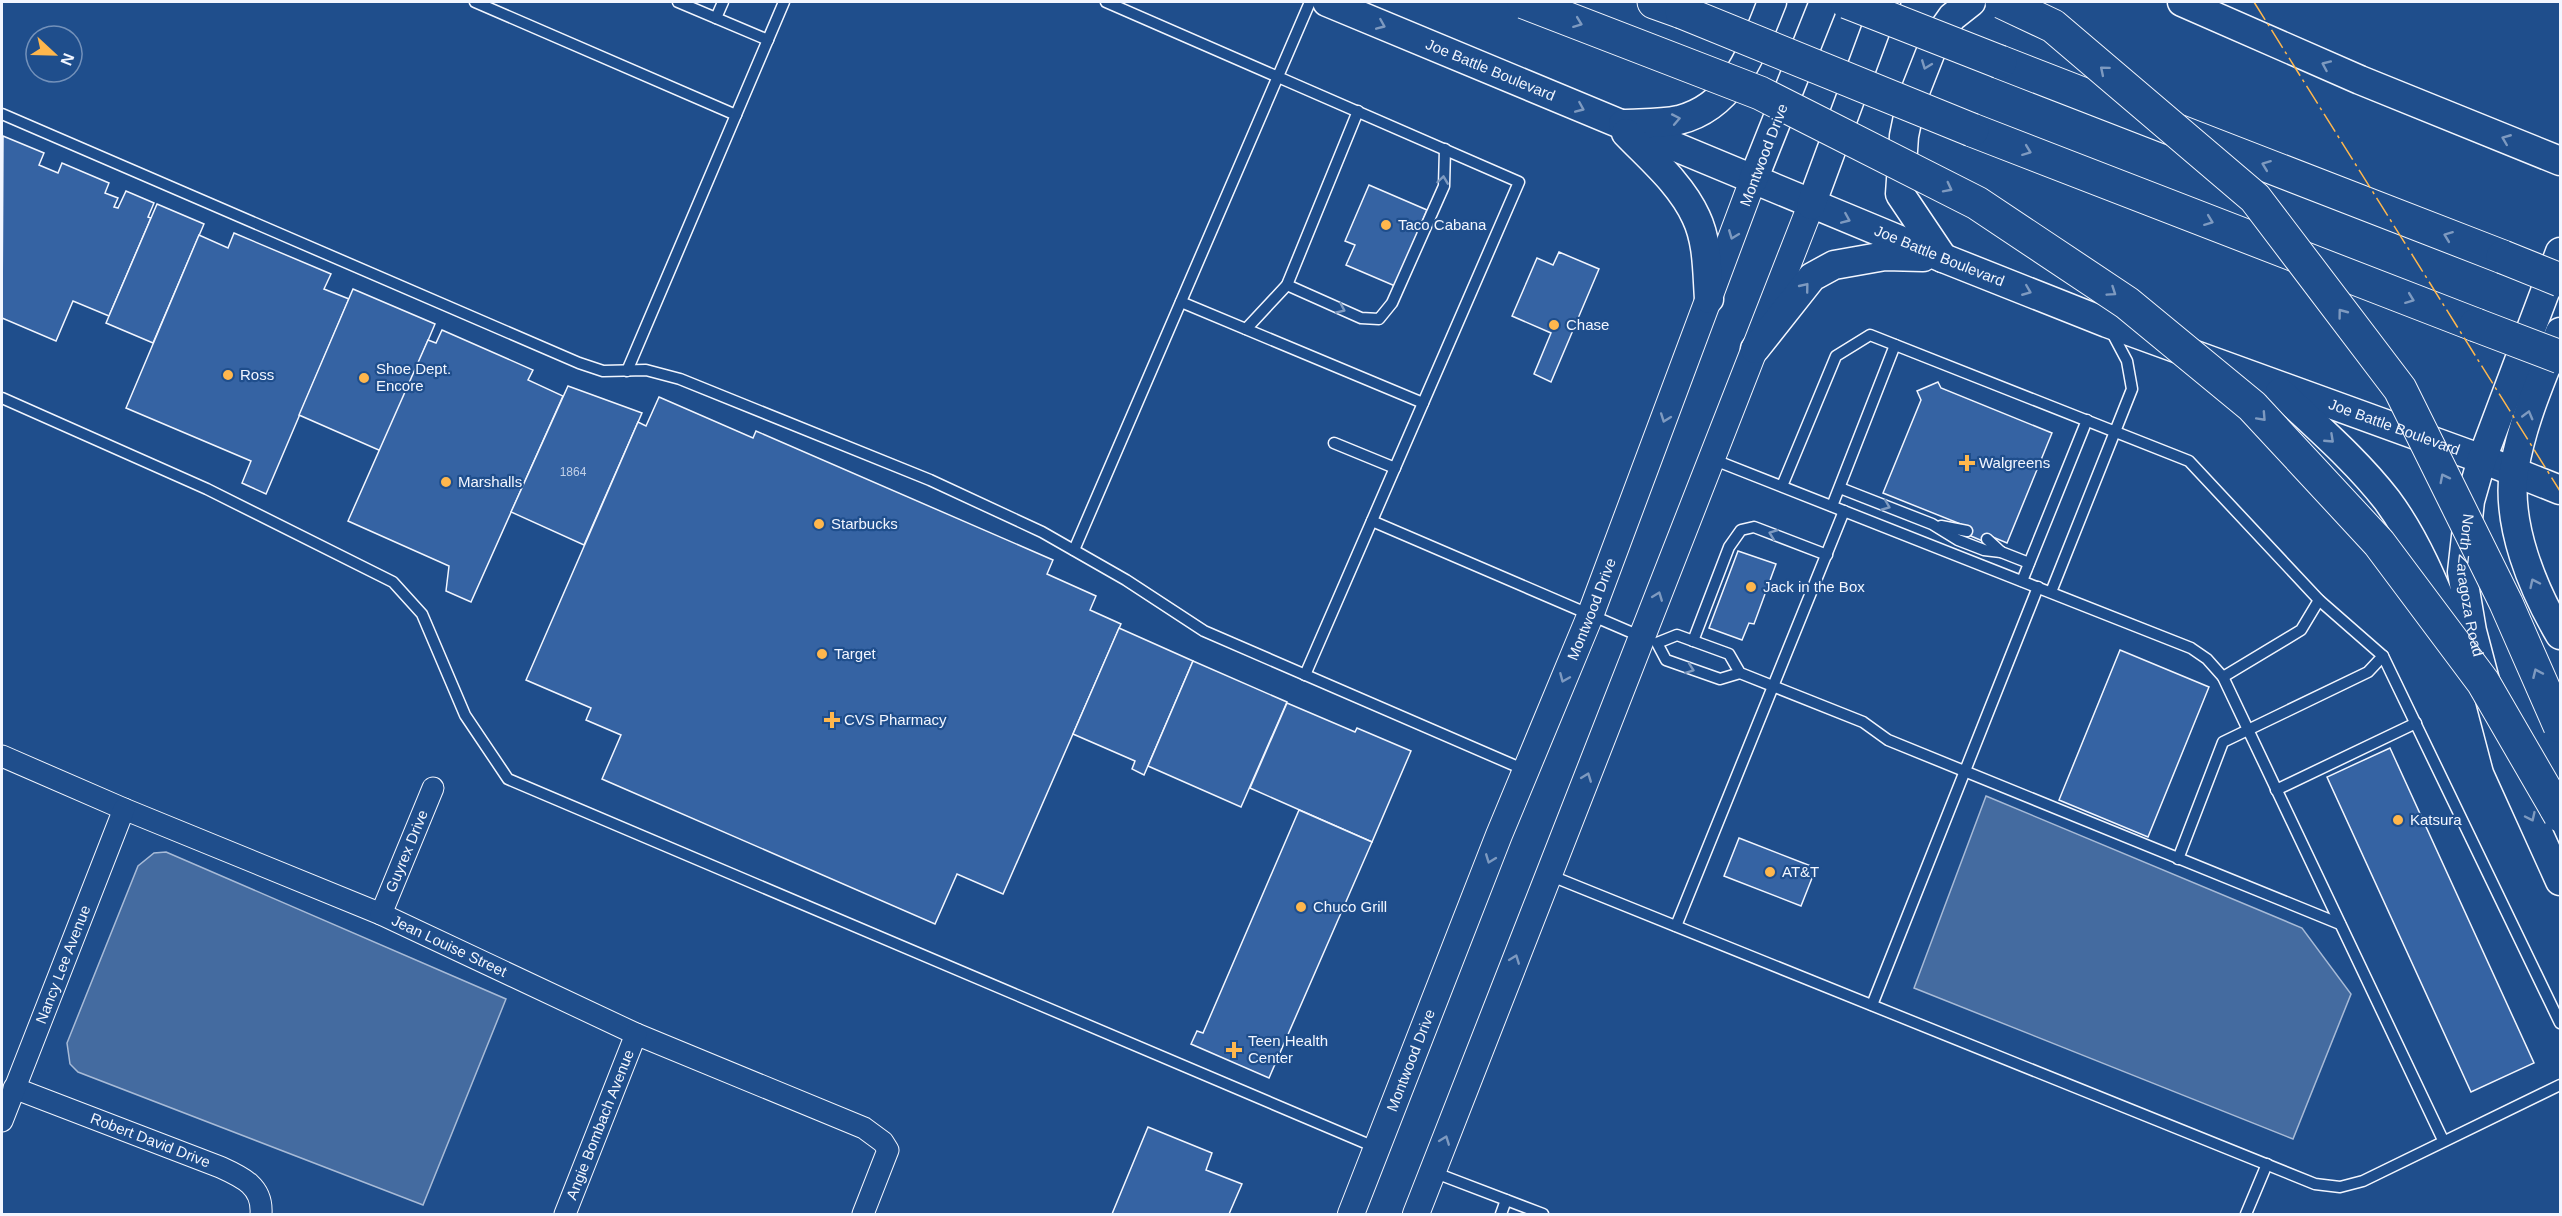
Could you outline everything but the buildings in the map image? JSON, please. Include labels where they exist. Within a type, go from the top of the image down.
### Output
[{"type":"highway","points":[[1524,2],[1760,93],[1977,203],[2127,303],[2252,406],[2379,543],[2483,682],[2560,815]]},
{"type":"highway","points":[[1847,2],[2560,280]]},
{"type":"highway","points":[[2002,2],[2053,26],[2255,198],[2400,389],[2506,603],[2560,726]]},
{"type":"highway","points":[[1668,7],[1972,130],[2560,357]]},
{"type":"main road","name":"Joe Battle Boulevard","points":[[1327,2],[1812,205],[2107,323],[2482,459],[2560,490]]},
{"type":"main road","points":[[1618,124],[1677,120],[1697,114],[1714,104],[1734,83],[1744,68],[1772,2]]},
{"type":"main road","name":"Montwood Drive","points":[[1753,180],[1824,2]]},
{"type":"main road","points":[[1812,205],[1886,2]]},
{"type":"main road","points":[[1943,258],[1900,194],[1904,136],[1911,102],[1935,41],[1952,17],[1971,2]]},
{"type":"main road","points":[[2182,2],[2360,80],[2560,161]]},
{"type":"main road","points":[[1618,124],[1681,191],[1697,218],[1706,254],[1709,299]]},
{"type":"main road","name":"North Zaragoza Road","points":[[2560,252],[2482,459],[2470,501],[2462,572],[2472,631],[2507,764],[2560,881]]},
{"type":"main road","points":[[1755,348],[1812,277],[1834,266],[1886,256],[1943,258]]},
{"type":"main road","points":[[2560,332],[2530,407],[2514,472],[2514,512],[2528,571],[2560,635]]},
{"type":"main road","points":[[2272,384],[2336,444],[2387,500],[2434,583],[2507,764]]},
{"type":"street","name":"Montwood Drive","points":[[1352,1215],[1525,770],[1590,616],[1753,180]]},
{"type":"street","points":[[1416,1215],[1548,875],[1649,640],[1712,459],[1812,205]]},
{"type":"street","name":"Jean Louise Street","points":[[2,756],[124,809],[381,914],[636,1034],[864,1128],[884,1142],[888,1150],[863,1215]]},
{"type":"street","name":"Guyrex Drive","points":[[381,914],[433,788]]},
{"type":"street","name":"Nancy Lee Avenue","points":[[2,1121],[124,809]]},
{"type":"street","name":"Angie Bombach Avenue","points":[[565,1215],[636,1034]]},
{"type":"street","name":"Robert David Drive","points":[[15,1088],[244,1178],[254,1187],[259,1197],[261,1215]]},
{"type":"lane","points":[[475,2],[736,115]]},
{"type":"lane","points":[[678,2],[768,40]]},
{"type":"lane","points":[[716,18],[723,2]]},
{"type":"lane","points":[[627,370],[784,2]]},
{"type":"lane","points":[[1106,2],[1519,182],[1305,675]]},
{"type":"lane","points":[[1074,550],[1310,2]]},
{"type":"lane","points":[[1246,329],[1287,285],[1358,111]]},
{"type":"lane","points":[[2,114],[579,363],[603,371],[646,370],[680,379],[930,480],[1042,532],[1126,580],[1204,631],[1525,770]]},
{"type":"lane","points":[[1287,285],[1361,318],[1379,319],[1392,303],[1444,186],[1445,149]]},
{"type":"lane","points":[[1181,302],[1423,404]]},
{"type":"lane","points":[[2051,592],[2117,432],[2132,388],[2127,361],[2107,323]]},
{"type":"lane","points":[[1782,486],[1836,356],[1870,335],[2189,461],[2319,600],[2383,656],[2560,1023]]},
{"type":"lane","points":[[1832,506],[1895,345]]},
{"type":"lane","points":[[2,398],[207,489],[393,582],[422,614],[465,715],[507,779],[1377,1149]]},
{"type":"lane","points":[[2022,581],[2088,420]]},
{"type":"lane","points":[[1334,443],[1395,468]]},
{"type":"lane","points":[[1712,459],[2191,648],[2207,659],[2223,677],[2443,1140]]},
{"type":"lane","points":[[1840,488],[1932,524],[1967,531]]},
{"type":"lane","points":[[1676,926],[1844,511]]},
{"type":"lane","points":[[1372,521],[1649,640],[1666,660],[1720,680],[1740,673]]},
{"type":"lane","points":[[1932,524],[1958,540],[1984,550],[2001,552],[2029,563]]},
{"type":"lane","points":[[1693,641],[1729,547],[1741,530],[1754,527],[1827,555]]},
{"type":"lane","points":[[1987,539],[2001,552]]},
{"type":"lane","points":[[1872,1005],[2038,587]]},
{"type":"lane","points":[[2223,677],[2301,630],[2319,600]]},
{"type":"lane","points":[[1649,640],[1677,635],[1729,654],[1740,673],[1863,722],[1888,740],[2340,924]]},
{"type":"lane","points":[[2178,859],[2223,742],[2368,672],[2383,656]]},
{"type":"lane","points":[[2276,790],[2416,723]]},
{"type":"lane","points":[[1548,875],[2315,1184],[2340,1187],[2364,1181],[2443,1140],[2560,1085]]},
{"type":"lane","points":[[2246,1215],[2267,1164]]},
{"type":"lane","points":[[1433,1172],[1543,1215]]},
{"type":"lane","points":[[1501,1215],[1506,1200]]},
{"type":"water","points":[[1986,796],[2302,928],[2351,994],[2293,1139],[1914,988]]},
{"type":"water","points":[[166,852],[506,999],[423,1205],[78,1072],[70,1064],[67,1043],[138,866],[154,853]]},
{"type":"power","points":[[2254,2],[2560,491]]},
{"type":"place","name":"Taco Cabana","points":[[1386,225]]},
{"type":"place","name":"Chase","points":[[1554,325]]},
{"type":"place","name":"Ross","points":[[228,375]]},
{"type":"place","name":"Shoe Dept. Encore","points":[[364,378]]},
{"type":"place","name":"Walgreens","points":[[1967,463]]},
{"type":"place","name":"Marshalls","points":[[446,482]]},
{"type":"place","name":"Starbucks","points":[[819,524]]},
{"type":"place","name":"Jack in the Box","points":[[1751,587]]},
{"type":"place","name":"Target","points":[[822,654]]},
{"type":"place","name":"CVS Pharmacy","points":[[832,720]]},
{"type":"place","name":"Katsura","points":[[2398,820]]},
{"type":"place","name":"AT&T","points":[[1770,872]]},
{"type":"place","name":"Chuco Grill","points":[[1301,907]]},
{"type":"place","name":"Teen Health Center","points":[[1234,1050]]}]
